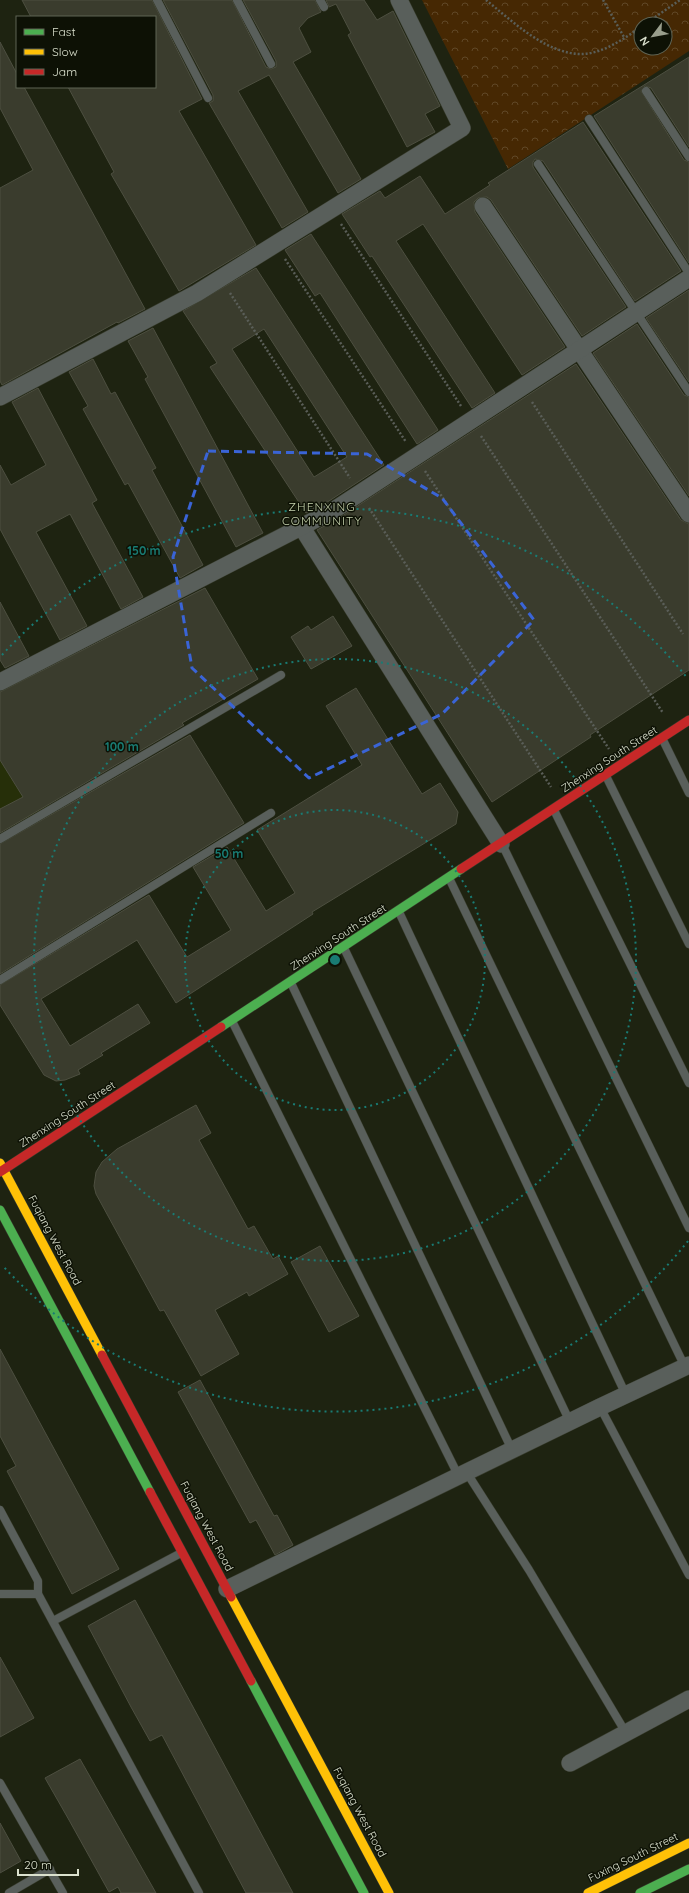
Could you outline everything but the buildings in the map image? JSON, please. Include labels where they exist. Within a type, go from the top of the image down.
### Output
[{"type":"main road","name":"Zhenxing South Street","points":[[1,1168],[291,982],[689,720]]},
{"type":"main road","name":"Fuqiang West Road","points":[[1,1168],[390,1893]]},
{"type":"main road","points":[[0,1210],[364,1893]]},
{"type":"main road","name":"Fuxing South Street","points":[[588,1893],[689,1843]]},
{"type":"main road","points":[[640,1893],[689,1869]]},
{"type":"street","points":[[0,397],[197,293],[462,128],[399,0]]},
{"type":"street","points":[[483,206],[689,514]]},
{"type":"street","points":[[0,682],[334,510],[689,278]]},
{"type":"street","points":[[301,526],[501,844]]},
{"type":"street","points":[[227,1589],[687,1366]]},
{"type":"street","points":[[570,1763],[689,1699]]},
{"type":"lane","points":[[157,0],[208,98]]},
{"type":"lane","points":[[237,0],[271,64]]},
{"type":"lane","points":[[646,91],[689,157]]},
{"type":"lane","points":[[589,120],[689,274]]},
{"type":"lane","points":[[538,164],[689,392]]},
{"type":"lane","points":[[0,839],[280,675]]},
{"type":"lane","points":[[662,738],[689,793]]},
{"type":"lane","points":[[605,775],[689,944]]},
{"type":"lane","points":[[554,809],[689,1084]]},
{"type":"lane","points":[[0,980],[271,813]]},
{"type":"lane","points":[[501,844],[689,1228]]},
{"type":"lane","points":[[449,878],[687,1366]]},
{"type":"lane","points":[[398,911],[626,1395]]},
{"type":"lane","points":[[344,947],[570,1422]]},
{"type":"lane","points":[[291,982],[512,1450]]},
{"type":"lane","points":[[232,1020],[463,1475],[529,1570],[626,1733]]},
{"type":"lane","points":[[600,1407],[689,1575]]},
{"type":"lane","points":[[0,1510],[38,1581],[38,1594],[199,1893]]},
{"type":"lane","points":[[53,1621],[182,1552]]},
{"type":"lane","points":[[0,1594],[38,1594]]},
{"type":"lane","points":[[0,1783],[63,1893]]},
{"type":"lane","points":[[9,1893],[50,1870]]},
{"type":"path","points":[[486,0],[536,40],[564,50],[583,54],[605,48],[633,32]]},
{"type":"path","points":[[603,0],[624,37]]},
{"type":"path","points":[[657,16],[680,0]]},
{"type":"path","points":[[331,210],[674,730]]},
{"type":"path","points":[[276,245],[620,766]]},
{"type":"path","points":[[220,279],[562,804]]},
{"type":"path","points":[[522,387],[683,634]]},
{"type":"highlighted area","points":[[208,451],[367,454],[442,498],[534,620],[442,714],[309,778],[192,668],[173,557]]},
{"type":"shaded area","points":[[0,721],[50,805],[0,833]]},
{"type":"green space","points":[[422,0],[689,0],[689,51],[508,169]]},
{"type":"traffic: fast","points":[[221,1027],[461,869]]},
{"type":"traffic: fast","points":[[0,1210],[150,1492]]},
{"type":"traffic: fast","points":[[251,1681],[364,1893]]},
{"type":"traffic: fast","points":[[640,1893],[689,1869]]},
{"type":"traffic: slow","points":[[0,1163],[102,1355]]},
{"type":"traffic: slow","points":[[231,1597],[389,1893]]},
{"type":"traffic: slow","points":[[588,1893],[689,1843]]},
{"type":"traffic: jam","points":[[461,869],[689,720]]},
{"type":"traffic: jam","points":[[0,1172],[221,1027]]},
{"type":"traffic: jam","points":[[102,1355],[231,1597]]},
{"type":"traffic: jam","points":[[150,1492],[251,1681]]},
{"type":"district","name":"ZHENXING COMMUNITY","points":[[322,514]]}]
